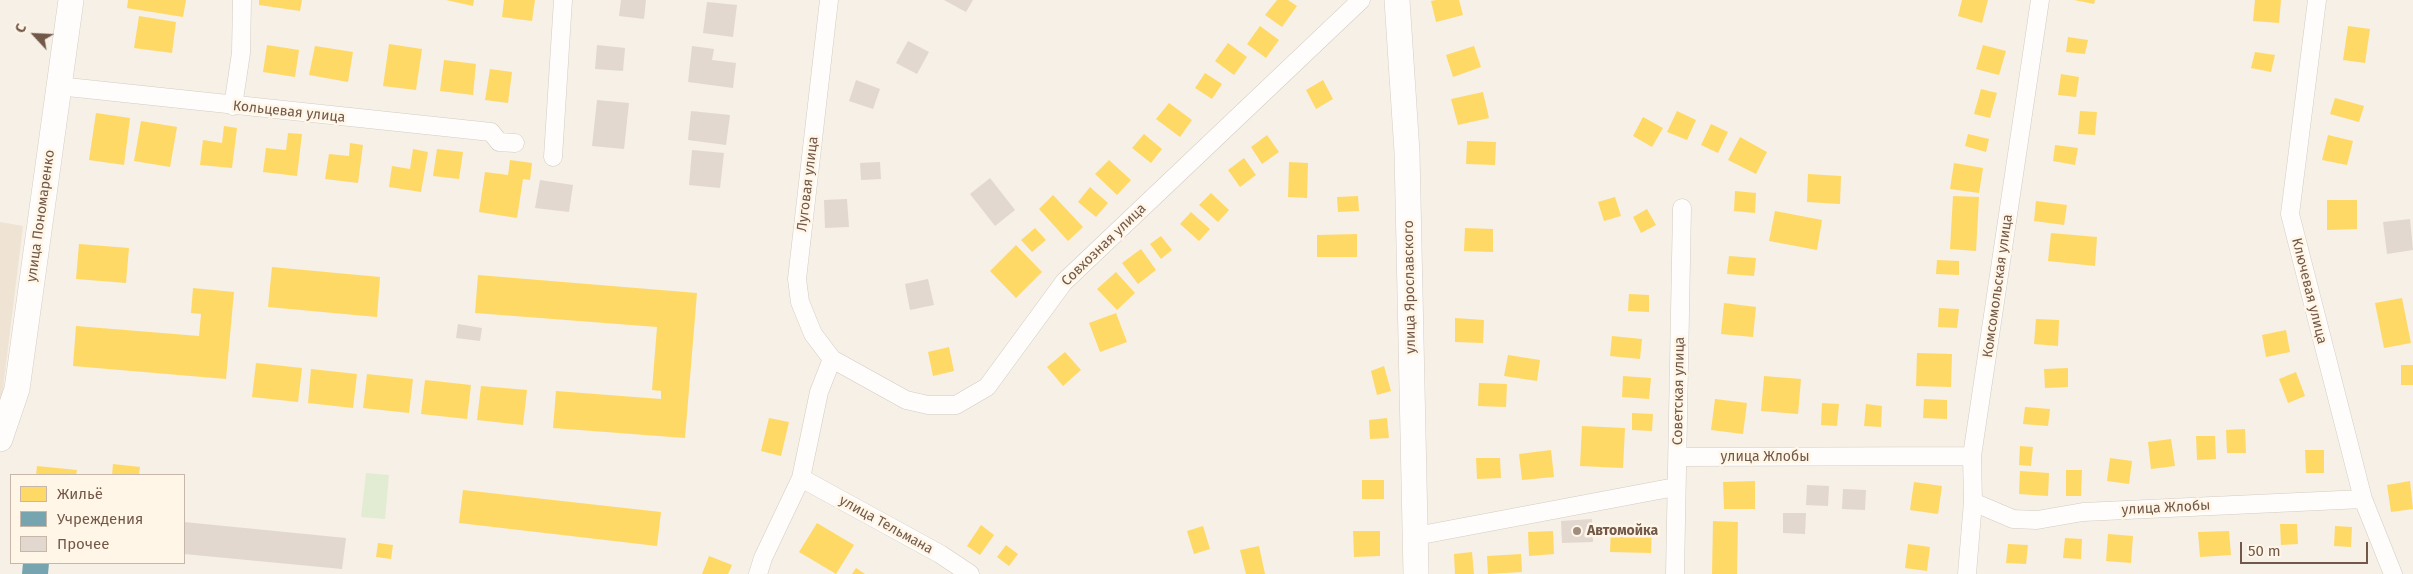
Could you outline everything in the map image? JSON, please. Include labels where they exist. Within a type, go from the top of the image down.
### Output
[{"type":"street","name":"улица Пономаренко","points":[[2,434],[17,389],[71,0]]},
{"type":"street","points":[[233,106],[241,53],[242,0]]},
{"type":"street","points":[[553,157],[563,0]]},
{"type":"street","name":"Луговая улица","points":[[829,0],[797,278],[800,302],[813,334],[832,359]]},
{"type":"street","name":"Совхозная улица","points":[[832,359],[906,400],[928,405],[956,405],[987,388],[1064,282],[1361,0]]},
{"type":"street","name":"улица Ярославского","points":[[1397,0],[1407,152],[1416,574]]},
{"type":"street","name":"Комсомольская улица","points":[[1967,574],[1973,502],[1972,456],[2040,0]]},
{"type":"street","name":"Ключевая улица","points":[[2317,0],[2290,214],[2362,499],[2393,574]]},
{"type":"street","name":"Кольцевая улица","points":[[58,86],[491,132],[499,142],[515,143]]},
{"type":"street","name":"Советская улица","points":[[1675,574],[1675,487],[1678,458],[1682,208]]},
{"type":"street","points":[[758,574],[763,558],[801,478],[819,392],[832,359]]},
{"type":"street","name":"улица Жлобы","points":[[1678,458],[1972,456]]},
{"type":"street","name":"улица Тельмана","points":[[801,478],[940,554],[970,574]]},
{"type":"street","points":[[1416,536],[1675,487]]},
{"type":"street","name":"улица Жлобы","points":[[1973,502],[2013,519],[2037,520],[2083,512],[2362,499]]},
{"type":"shaded area","points":[[0,222],[23,226],[0,413]]},
{"type":"green space","points":[[366,473],[389,475],[385,519],[361,517]]},
{"type":"building: Жильё","points":[[128,0],[186,0],[183,17],[127,8]]},
{"type":"building: Жильё","points":[[259,0],[302,0],[300,11],[259,5]]},
{"type":"building: Жильё","points":[[446,0],[474,0],[473,6]]},
{"type":"building: Жильё","points":[[504,0],[535,0],[532,21],[502,17]]},
{"type":"building: Жильё","points":[[1277,0],[1288,0],[1297,6],[1282,27],[1265,15]]},
{"type":"building: Жильё","points":[[1459,0],[1463,15],[1436,22],[1431,1]]},
{"type":"building: Жильё","points":[[1962,0],[1988,0],[1982,23],[1958,16]]},
{"type":"building: Жильё","points":[[2074,0],[2095,0],[2094,4]]},
{"type":"building: Жильё","points":[[2255,0],[2281,0],[2279,23],[2253,21]]},
{"type":"building: Жильё","points":[[139,16],[176,22],[172,53],[134,48]]},
{"type":"building: Жильё","points":[[1260,26],[1279,40],[1266,58],[1247,44]]},
{"type":"building: Жильё","points":[[2348,26],[2370,29],[2365,63],[2343,60]]},
{"type":"building: Жильё","points":[[2068,37],[2088,40],[2085,54],[2066,52]]},
{"type":"building: Жильё","points":[[1228,43],[1247,57],[1234,75],[1215,61]]},
{"type":"building: Жильё","points":[[389,44],[422,49],[416,90],[383,86]]},
{"type":"building: Жильё","points":[[267,45],[299,50],[295,77],[263,72]]},
{"type":"building: Жильё","points":[[1983,45],[2006,51],[1999,75],[1976,69]]},
{"type":"building: Жильё","points":[[315,46],[353,52],[348,82],[309,75]]},
{"type":"building: Жильё","points":[[1474,46],[1481,67],[1453,77],[1446,55]]},
{"type":"building: Жильё","points":[[2255,52],[2275,55],[2271,72],[2251,68]]},
{"type":"building: Жильё","points":[[444,60],[476,64],[473,95],[440,91]]},
{"type":"building: Жильё","points":[[490,69],[512,72],[508,103],[485,100]]},
{"type":"building: Жильё","points":[[1205,73],[1222,84],[1212,99],[1195,88]]},
{"type":"building: Жильё","points":[[2061,74],[2079,77],[2076,97],[2058,95]]},
{"type":"building: Жильё","points":[[1323,80],[1333,99],[1316,109],[1306,90]]},
{"type":"building: Жильё","points":[[1981,89],[1997,93],[1990,118],[1974,114]]},
{"type":"building: Жильё","points":[[1483,92],[1489,118],[1458,125],[1451,99]]},
{"type":"building: Жильё","points":[[2335,98],[2364,106],[2359,122],[2330,114]]},
{"type":"building: Жильё","points":[[1169,103],[1192,120],[1180,137],[1156,119]]},
{"type":"building: Жильё","points":[[1677,111],[1696,120],[1687,140],[1667,132]]},
{"type":"building: Жильё","points":[[2080,111],[2097,112],[2095,135],[2078,134]]},
{"type":"building: Жильё","points":[[96,113],[130,118],[124,165],[89,160]]},
{"type":"building: Жильё","points":[[1643,117],[1663,128],[1652,147],[1633,136]]},
{"type":"building: Жильё","points":[[141,121],[177,127],[170,167],[134,161]]},
{"type":"building: Жильё","points":[[1711,124],[1728,132],[1718,153],[1701,145]]},
{"type":"building: Жильё","points":[[224,126],[237,128],[232,168],[200,165],[203,140],[222,143]]},
{"type":"building: Жильё","points":[[288,133],[302,134],[297,176],[263,172],[266,148],[286,150]]},
{"type":"building: Жильё","points":[[1144,134],[1162,149],[1151,163],[1132,148]]},
{"type":"building: Жильё","points":[[1968,134],[1989,139],[1986,152],[1965,146]]},
{"type":"building: Жильё","points":[[1267,135],[1279,152],[1262,164],[1251,147]]},
{"type":"building: Жильё","points":[[2328,135],[2353,141],[2347,165],[2322,160]]},
{"type":"building: Жильё","points":[[1740,137],[1767,152],[1756,174],[1728,160]]},
{"type":"building: Жильё","points":[[1467,141],[1496,142],[1495,165],[1466,164]]},
{"type":"building: Жильё","points":[[350,143],[363,145],[358,183],[325,179],[329,154],[349,156]]},
{"type":"building: Жильё","points":[[2055,145],[2078,148],[2075,165],[2053,161]]},
{"type":"building: Жильё","points":[[413,149],[428,152],[421,192],[389,187],[392,166],[410,169]]},
{"type":"building: Жильё","points":[[437,149],[463,152],[459,179],[433,176]]},
{"type":"building: Жильё","points":[[1244,158],[1256,175],[1240,187],[1228,170]]},
{"type":"building: Жильё","points":[[510,160],[532,163],[530,180],[523,179],[517,218],[479,212],[485,172],[508,175]]},
{"type":"building: Жильё","points":[[1109,160],[1131,180],[1117,195],[1095,174]]},
{"type":"building: Жильё","points":[[1289,162],[1308,163],[1307,198],[1288,197]]},
{"type":"building: Жильё","points":[[1954,163],[1983,168],[1979,193],[1950,189]]},
{"type":"building: Жильё","points":[[1808,174],[1841,176],[1840,204],[1807,202]]},
{"type":"building: Жильё","points":[[1090,187],[1108,203],[1096,217],[1078,202]]},
{"type":"building: Жильё","points":[[1735,191],[1756,193],[1755,213],[1734,211]]},
{"type":"building: Жильё","points":[[1211,193],[1229,210],[1218,222],[1199,205]]},
{"type":"building: Жильё","points":[[1053,195],[1083,227],[1068,241],[1039,209]]},
{"type":"building: Жильё","points":[[1358,196],[1359,211],[1338,212],[1337,197]]},
{"type":"building: Жильё","points":[[1953,196],[1979,197],[1976,251],[1950,249]]},
{"type":"building: Жильё","points":[[1615,197],[1621,216],[1604,221],[1598,202]]},
{"type":"building: Жильё","points":[[2327,200],[2357,200],[2357,229],[2327,230]]},
{"type":"building: Жильё","points":[[2036,201],[2067,205],[2064,225],[2034,221]]},
{"type":"building: Жильё","points":[[1647,209],[1656,225],[1641,233],[1633,217]]},
{"type":"building: Жильё","points":[[1775,211],[1822,220],[1817,250],[1769,241]]},
{"type":"building: Жильё","points":[[1191,212],[1210,229],[1199,241],[1180,224]]},
{"type":"building: Жильё","points":[[1035,228],[1046,240],[1032,252],[1021,240]]},
{"type":"building: Жильё","points":[[1465,228],[1493,229],[1493,252],[1464,251]]},
{"type":"building: Жильё","points":[[2051,233],[2097,237],[2095,266],[2048,261]]},
{"type":"building: Жильё","points":[[1357,234],[1357,257],[1317,257],[1317,235]]},
{"type":"building: Жильё","points":[[1161,236],[1172,250],[1161,259],[1150,244]]},
{"type":"building: Жильё","points":[[79,244],[129,248],[126,283],[76,279]]},
{"type":"building: Жильё","points":[[1016,245],[1042,272],[1016,298],[990,271]]},
{"type":"building: Жильё","points":[[1141,249],[1156,270],[1138,284],[1122,263]]},
{"type":"building: Жильё","points":[[1729,256],[1756,258],[1754,276],[1727,274]]},
{"type":"building: Жильё","points":[[1937,260],[1959,261],[1959,275],[1936,274]]},
{"type":"building: Жильё","points":[[272,267],[380,277],[377,317],[268,307]]},
{"type":"building: Жильё","points":[[1116,272],[1135,293],[1117,310],[1097,289]]},
{"type":"building: Жильё","points":[[478,275],[697,293],[685,438],[553,428],[556,391],[661,399],[661,391],[652,390],[657,327],[475,313]]},
{"type":"building: Жильё","points":[[193,288],[234,292],[226,379],[73,366],[76,326],[199,336],[201,314],[191,313]]},
{"type":"building: Жильё","points":[[1629,294],[1649,295],[1649,312],[1628,311]]},
{"type":"building: Жильё","points":[[2402,298],[2411,343],[2384,348],[2375,303]]},
{"type":"building: Жильё","points":[[1724,303],[1756,307],[1753,337],[1721,334]]},
{"type":"building: Жильё","points":[[1939,308],[1959,309],[1957,328],[1938,327]]},
{"type":"building: Жильё","points":[[1116,313],[1127,342],[1100,352],[1089,323]]},
{"type":"building: Жильё","points":[[1455,318],[1484,320],[1483,343],[1455,342]]},
{"type":"building: Жильё","points":[[2036,319],[2059,320],[2058,346],[2034,344]]},
{"type":"building: Жильё","points":[[2286,330],[2290,352],[2266,357],[2262,335]]},
{"type":"building: Жильё","points":[[1612,336],[1642,339],[1640,359],[1610,356]]},
{"type":"building: Жильё","points":[[949,347],[954,371],[933,376],[928,352]]},
{"type":"building: Жильё","points":[[1065,352],[1081,370],[1063,386],[1047,367]]},
{"type":"building: Жильё","points":[[1917,353],[1952,354],[1951,387],[1916,386]]},
{"type":"building: Жильё","points":[[1508,355],[1540,360],[1537,381],[1504,376]]},
{"type":"building: Жильё","points":[[256,363],[302,368],[298,402],[252,397]]},
{"type":"building: Жильё","points":[[2401,365],[2413,365],[2413,385],[2401,385]]},
{"type":"building: Жильё","points":[[1384,366],[1391,391],[1377,395],[1371,371]]},
{"type":"building: Жильё","points":[[2068,368],[2068,387],[2045,388],[2044,369]]},
{"type":"building: Жильё","points":[[311,369],[357,374],[353,408],[308,403]]},
{"type":"building: Жильё","points":[[2296,372],[2305,396],[2288,403],[2279,379]]},
{"type":"building: Жильё","points":[[367,374],[413,379],[409,413],[363,408]]},
{"type":"building: Жильё","points":[[1623,376],[1651,378],[1649,399],[1622,397]]},
{"type":"building: Жильё","points":[[1764,376],[1801,379],[1798,414],[1761,411]]},
{"type":"building: Жильё","points":[[425,380],[471,385],[467,419],[421,414]]},
{"type":"building: Жильё","points":[[1479,383],[1507,384],[1506,407],[1478,406]]},
{"type":"building: Жильё","points":[[481,386],[527,390],[523,425],[477,420]]},
{"type":"building: Жильё","points":[[1715,399],[1747,403],[1743,434],[1711,430]]},
{"type":"building: Жильё","points":[[1924,399],[1947,400],[1947,419],[1923,418]]},
{"type":"building: Жильё","points":[[1822,403],[1839,404],[1837,426],[1821,425]]},
{"type":"building: Жильё","points":[[1866,404],[1882,406],[1881,427],[1864,426]]},
{"type":"building: Жильё","points":[[2025,407],[2050,409],[2048,426],[2023,424]]},
{"type":"building: Жильё","points":[[1632,413],[1653,414],[1652,431],[1632,430]]},
{"type":"building: Жильё","points":[[769,418],[789,422],[781,456],[761,451]]},
{"type":"building: Жильё","points":[[1387,418],[1389,438],[1370,439],[1369,420]]},
{"type":"building: Жильё","points":[[1582,426],[1625,428],[1623,468],[1580,466]]},
{"type":"building: Жильё","points":[[2245,429],[2246,453],[2227,453],[2226,430]]},
{"type":"building: Жильё","points":[[2196,436],[2215,436],[2216,459],[2197,460]]},
{"type":"building: Жильё","points":[[2171,439],[2175,466],[2151,469],[2148,442]]},
{"type":"building: Жильё","points":[[2020,446],[2033,447],[2031,466],[2019,465]]},
{"type":"building: Жильё","points":[[1551,450],[1554,477],[1522,480],[1519,454]]},
{"type":"building: Жильё","points":[[2305,450],[2324,450],[2324,473],[2306,473]]},
{"type":"building: Жильё","points":[[1476,458],[1500,458],[1501,478],[1477,479]]},
{"type":"building: Жильё","points":[[2110,458],[2132,461],[2129,484],[2107,481]]},
{"type":"building: Жильё","points":[[113,464],[140,467],[139,474],[112,474]]},
{"type":"building: Жильё","points":[[37,466],[77,470],[76,474],[36,474]]},
{"type":"building: Жильё","points":[[2066,470],[2082,470],[2081,496],[2066,496]]},
{"type":"building: Жильё","points":[[2020,471],[2049,473],[2048,496],[2019,494]]},
{"type":"building: Жильё","points":[[1362,480],[1384,480],[1384,499],[1362,499]]},
{"type":"building: Жильё","points":[[1755,481],[1755,509],[1724,509],[1723,482]]},
{"type":"building: Жильё","points":[[2410,481],[2413,509],[2391,512],[2387,485]]},
{"type":"building: Жильё","points":[[1914,482],[1942,486],[1938,514],[1910,510]]},
{"type":"building: Жильё","points":[[463,490],[661,512],[657,546],[459,523]]},
{"type":"building: Жильё","points":[[1713,521],[1738,522],[1737,574],[1712,574]]},
{"type":"building: Жильё","points":[[817,523],[854,545],[836,574],[799,552]]},
{"type":"building: Жильё","points":[[2280,524],[2297,524],[2298,544],[2281,545]]},
{"type":"building: Жильё","points":[[981,525],[994,535],[980,555],[967,546]]},
{"type":"building: Жильё","points":[[1203,526],[1210,549],[1194,554],[1187,531]]},
{"type":"building: Жильё","points":[[2335,526],[2352,527],[2351,547],[2334,546]]},
{"type":"building: Жильё","points":[[1611,527],[1652,528],[1651,553],[1610,552]]},
{"type":"building: Жильё","points":[[1353,531],[1380,531],[1380,556],[1354,557]]},
{"type":"building: Жильё","points":[[1553,531],[1554,554],[1529,556],[1528,532]]},
{"type":"building: Жильё","points":[[2229,531],[2231,555],[2200,557],[2198,532]]},
{"type":"building: Жильё","points":[[2108,534],[2133,536],[2131,563],[2106,561]]},
{"type":"building: Жильё","points":[[2065,538],[2082,539],[2081,559],[2063,558]]},
{"type":"building: Жильё","points":[[378,543],[393,545],[391,559],[376,557]]},
{"type":"building: Жильё","points":[[1908,544],[1930,547],[1927,571],[1905,568]]},
{"type":"building: Жильё","points":[[2008,544],[2028,545],[2026,564],[2006,563]]},
{"type":"building: Жильё","points":[[1006,545],[1018,554],[1009,566],[997,557]]},
{"type":"building: Жильё","points":[[1259,546],[1265,574],[1246,574],[1240,550]]},
{"type":"building: Жильё","points":[[1472,552],[1474,574],[1455,574],[1454,554]]},
{"type":"building: Жильё","points":[[1521,554],[1522,572],[1488,574],[1487,556]]},
{"type":"building: Жильё","points":[[709,556],[732,565],[728,574],[702,574]]},
{"type":"building: Жильё","points":[[856,568],[865,574],[852,574]]},
{"type":"building: Учреждения","points":[[23,564],[49,564],[48,574],[22,574]]},
{"type":"building: Прочее","points":[[621,0],[646,0],[644,19],[619,16]]},
{"type":"building: Прочее","points":[[944,0],[973,0],[966,12]]},
{"type":"building: Прочее","points":[[707,2],[737,5],[733,37],[703,33]]},
{"type":"building: Прочее","points":[[908,41],[929,52],[917,74],[896,63]]},
{"type":"building: Прочее","points":[[597,45],[625,48],[623,71],[595,69]]},
{"type":"building: Прочее","points":[[692,46],[714,49],[712,60],[736,63],[733,88],[688,82]]},
{"type":"building: Прочее","points":[[856,80],[880,89],[873,109],[849,101]]},
{"type":"building: Прочее","points":[[597,100],[629,103],[624,149],[592,146]]},
{"type":"building: Прочее","points":[[691,111],[730,115],[726,145],[688,140]]},
{"type":"building: Прочее","points":[[692,150],[724,153],[720,188],[689,185]]},
{"type":"building: Прочее","points":[[880,162],[881,179],[861,180],[860,163]]},
{"type":"building: Прочее","points":[[990,178],[1015,210],[995,226],[970,194]]},
{"type":"building: Прочее","points":[[540,180],[573,185],[569,212],[535,208]]},
{"type":"building: Прочее","points":[[847,199],[849,227],[825,228],[824,200]]},
{"type":"building: Прочее","points":[[2410,219],[2413,250],[2387,254],[2383,222]]},
{"type":"building: Прочее","points":[[928,279],[934,305],[910,310],[905,284]]},
{"type":"building: Прочее","points":[[458,324],[482,328],[480,341],[456,338]]},
{"type":"building: Прочее","points":[[1807,485],[1829,486],[1828,506],[1806,505]]},
{"type":"building: Прочее","points":[[1843,489],[1866,490],[1865,510],[1842,509]]},
{"type":"building: Прочее","points":[[1783,513],[1806,513],[1805,534],[1783,533]]},
{"type":"building: Прочее","name":"Автомойка","points":[[1592,519],[1593,542],[1562,543],[1561,521]]},
{"type":"building: Прочее","points":[[185,522],[346,538],[342,569],[185,554]]},
{"type":"place","name":"Автомойка","points":[[1577,531]]}]
